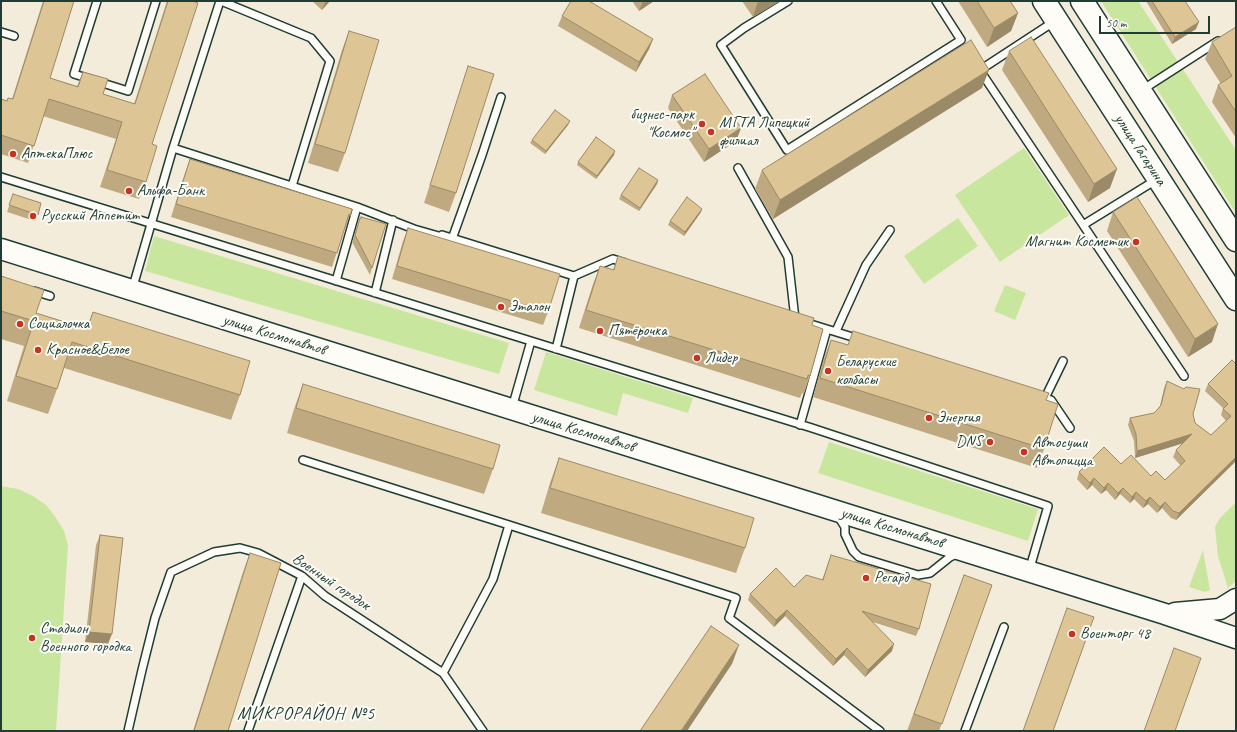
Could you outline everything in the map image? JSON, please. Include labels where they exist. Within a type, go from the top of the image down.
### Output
[{"type":"main road","name":"улица Гагарина","points":[[1044,1],[1236,299]]},
{"type":"main road","name":"улица Гагарина","points":[[1082,1],[1236,240]]},
{"type":"main road","name":"улица Космонавтов","points":[[1,249],[1029,571],[1236,638]]},
{"type":"main road","name":"улица Космонавтов","points":[[1165,614],[1220,609],[1236,599]]},
{"type":"lane","points":[[97,1],[74,74],[128,91],[156,1]]},
{"type":"lane","points":[[132,290],[173,148],[220,1],[311,38],[330,61],[292,186]]},
{"type":"lane","points":[[788,1],[744,28],[721,45],[788,150],[961,40]]},
{"type":"lane","points":[[936,1],[966,47]]},
{"type":"lane","points":[[979,70],[1057,20]]},
{"type":"lane","points":[[1,32],[14,36]]},
{"type":"lane","points":[[1140,91],[1224,38]]},
{"type":"lane","points":[[974,61],[1184,376]]},
{"type":"lane","points":[[452,239],[501,97]]},
{"type":"lane","points":[[173,148],[357,207],[414,229],[442,237],[442,235],[574,276],[613,260],[634,266]]},
{"type":"lane","points":[[738,168],[788,258],[792,318],[866,341]]},
{"type":"lane","points":[[1,177],[800,425],[1048,506],[1029,571]]},
{"type":"lane","points":[[1083,226],[1158,178]]},
{"type":"lane","points":[[336,281],[357,207]]},
{"type":"lane","points":[[375,293],[393,220]]},
{"type":"lane","points":[[836,331],[866,265],[890,230]]},
{"type":"lane","points":[[556,349],[574,276]]},
{"type":"lane","points":[[29,290],[50,296]]},
{"type":"lane","points":[[800,425],[827,329]]},
{"type":"lane","points":[[512,409],[531,341]]},
{"type":"lane","points":[[1046,398],[1063,361]]},
{"type":"lane","points":[[1031,394],[1051,400],[1070,428]]},
{"type":"lane","points":[[303,460],[736,598],[728,618],[880,731]]},
{"type":"lane","points":[[835,510],[844,527],[845,534],[853,551],[859,557],[918,575],[930,573],[950,557],[963,551]]},
{"type":"lane","points":[[443,673],[493,579],[509,525]]},
{"type":"lane","name":"Военный городок","points":[[128,731],[155,618],[171,572],[214,552],[240,548],[258,553],[302,576],[325,596],[443,673],[483,731]]},
{"type":"lane","points":[[248,731],[302,576]]},
{"type":"lane","points":[[965,731],[1004,628]]},
{"type":"green space","points":[[1101,1],[1138,1],[1236,150],[1236,213]]},
{"type":"green space","points":[[1024,148],[1069,215],[1000,262],[955,195]]},
{"type":"green space","points":[[958,218],[978,246],[924,284],[904,256]]},
{"type":"green space","points":[[154,236],[509,343],[499,374],[145,271]]},
{"type":"green space","points":[[1005,285],[1026,293],[1015,320],[994,311]]},
{"type":"green space","points":[[546,352],[693,398],[688,413],[623,393],[617,416],[534,390]]},
{"type":"green space","points":[[829,442],[1038,509],[1028,541],[818,473]]},
{"type":"green space","name":"Стадион Военного городка","points":[[1,486],[18,489],[33,496],[46,505],[64,531],[68,545],[56,731],[1,731]]},
{"type":"green space","points":[[1236,502],[1236,581],[1228,588],[1218,556],[1215,527],[1220,518]]},
{"type":"green space","points":[[1203,550],[1210,590],[1205,592],[1189,587]]},
{"type":"building","points":[[44,1],[74,1],[50,78],[78,87],[83,72],[108,79],[103,94],[135,104],[168,1],[192,1],[198,3],[152,144],[157,146],[146,182],[107,170],[122,122],[49,99],[34,146],[1,135],[1,99],[7,101],[8,98],[13,99]]},
{"type":"building","points":[[571,1],[589,1],[653,39],[639,62],[562,16]]},
{"type":"building","points":[[977,1],[1010,1],[1018,13],[994,28]]},
{"type":"building","points":[[1152,1],[1185,1],[1199,22],[1175,37]]},
{"type":"building","points":[[1236,27],[1236,112],[1218,85],[1232,76],[1212,42]]},
{"type":"building","points":[[349,31],[379,40],[345,153],[315,144]]},
{"type":"building","points":[[1031,37],[1117,169],[1094,184],[1009,51]]},
{"type":"building","points":[[971,40],[989,70],[780,200],[762,170]]},
{"type":"building","points":[[468,66],[494,74],[456,193],[430,185]]},
{"type":"building","name":"бизнес-парк \"Космос\"","points":[[705,74],[741,128],[709,149],[672,95]]},
{"type":"building","points":[[555,110],[570,121],[546,151],[532,140]]},
{"type":"building","points":[[596,137],[615,151],[597,176],[578,162]]},
{"type":"building","points":[[190,159],[352,209],[350,216],[349,214],[337,253],[176,204]]},
{"type":"building","points":[[639,168],[658,180],[640,208],[621,195]]},
{"type":"building","points":[[13,194],[41,203],[38,215],[9,205]]},
{"type":"building","points":[[687,197],[702,209],[685,232],[670,221]]},
{"type":"building","points":[[1137,197],[1218,324],[1195,339],[1113,212]]},
{"type":"building","points":[[361,217],[386,224],[372,268],[355,235]]},
{"type":"building","points":[[408,228],[560,274],[548,312],[397,266]]},
{"type":"building","points":[[618,256],[814,318],[812,325],[823,329],[810,376],[808,375],[807,379],[586,310],[600,266],[614,270]]},
{"type":"building","points":[[1,276],[44,290],[36,313],[87,329],[93,312],[250,361],[240,395],[72,342],[57,389],[16,376],[34,321],[1,311]]},
{"type":"building","points":[[853,331],[1049,393],[1046,400],[1058,404],[1044,449],[820,378],[831,340],[848,345]]},
{"type":"building","points":[[1232,360],[1236,364],[1236,457],[1179,513],[1173,511],[1165,502],[1160,507],[1150,497],[1146,501],[1136,492],[1132,497],[1123,488],[1118,493],[1108,483],[1104,488],[1094,478],[1090,483],[1079,472],[1104,447],[1121,464],[1131,455],[1151,476],[1156,471],[1165,480],[1185,461],[1176,450],[1192,434],[1137,451],[1136,434],[1130,418],[1154,413],[1158,409],[1161,405],[1167,381],[1184,389],[1186,387],[1200,389],[1193,414],[1195,423],[1211,435],[1231,416],[1223,409],[1228,404],[1208,384]]},
{"type":"building","points":[[303,384],[500,445],[493,469],[296,408]]},
{"type":"building","points":[[559,458],[754,518],[745,548],[550,488]]},
{"type":"building","points":[[100,535],[123,538],[112,634],[89,632]]},
{"type":"building","points":[[250,553],[281,563],[228,731],[194,731]]},
{"type":"building","points":[[831,555],[931,584],[919,629],[862,611],[894,644],[868,670],[847,648],[836,659],[787,610],[776,620],[750,594],[776,568],[794,587],[806,575],[823,580]]},
{"type":"building","points":[[964,575],[992,585],[942,724],[914,714]]},
{"type":"building","points":[[1067,608],[1094,617],[1053,731],[1023,731]]},
{"type":"building","points":[[711,626],[739,645],[681,731],[640,731]]},
{"type":"building","points":[[1174,648],[1201,658],[1175,731],[1144,731]]},
{"type":"place","name":"бизнес-парк \"Космос\"","points":[[702,124]]},
{"type":"place","name":"МГТА Липецкий филиал","points":[[711,132]]},
{"type":"place","name":"АптекаПлюс","points":[[13,154]]},
{"type":"place","name":"Альфа-Банк","points":[[129,191]]},
{"type":"place","name":"Русский Аппетит","points":[[33,216]]},
{"type":"place","name":"Магнит Косметик","points":[[1136,242]]},
{"type":"place","name":"Эталон","points":[[501,307]]},
{"type":"place","name":"Социалочка","points":[[20,324]]},
{"type":"place","name":"Пятёрочка","points":[[600,331]]},
{"type":"place","name":"Красное&Белое","points":[[38,350]]},
{"type":"place","name":"Лидер","points":[[697,358]]},
{"type":"place","name":"Беларуские колбасы","points":[[828,371]]},
{"type":"place","name":"Энергия","points":[[929,418]]},
{"type":"place","name":"DNS","points":[[990,442]]},
{"type":"place","name":"Автосуши Автопицца","points":[[1024,452]]},
{"type":"place","name":"Регард","points":[[866,578]]},
{"type":"place","name":"Военторг 48","points":[[1072,634]]},
{"type":"place","name":"Стадион Военного городка","points":[[32,638]]},
{"type":"district","name":"МИКРОРАЙОН №5","points":[[306,714]]}]
